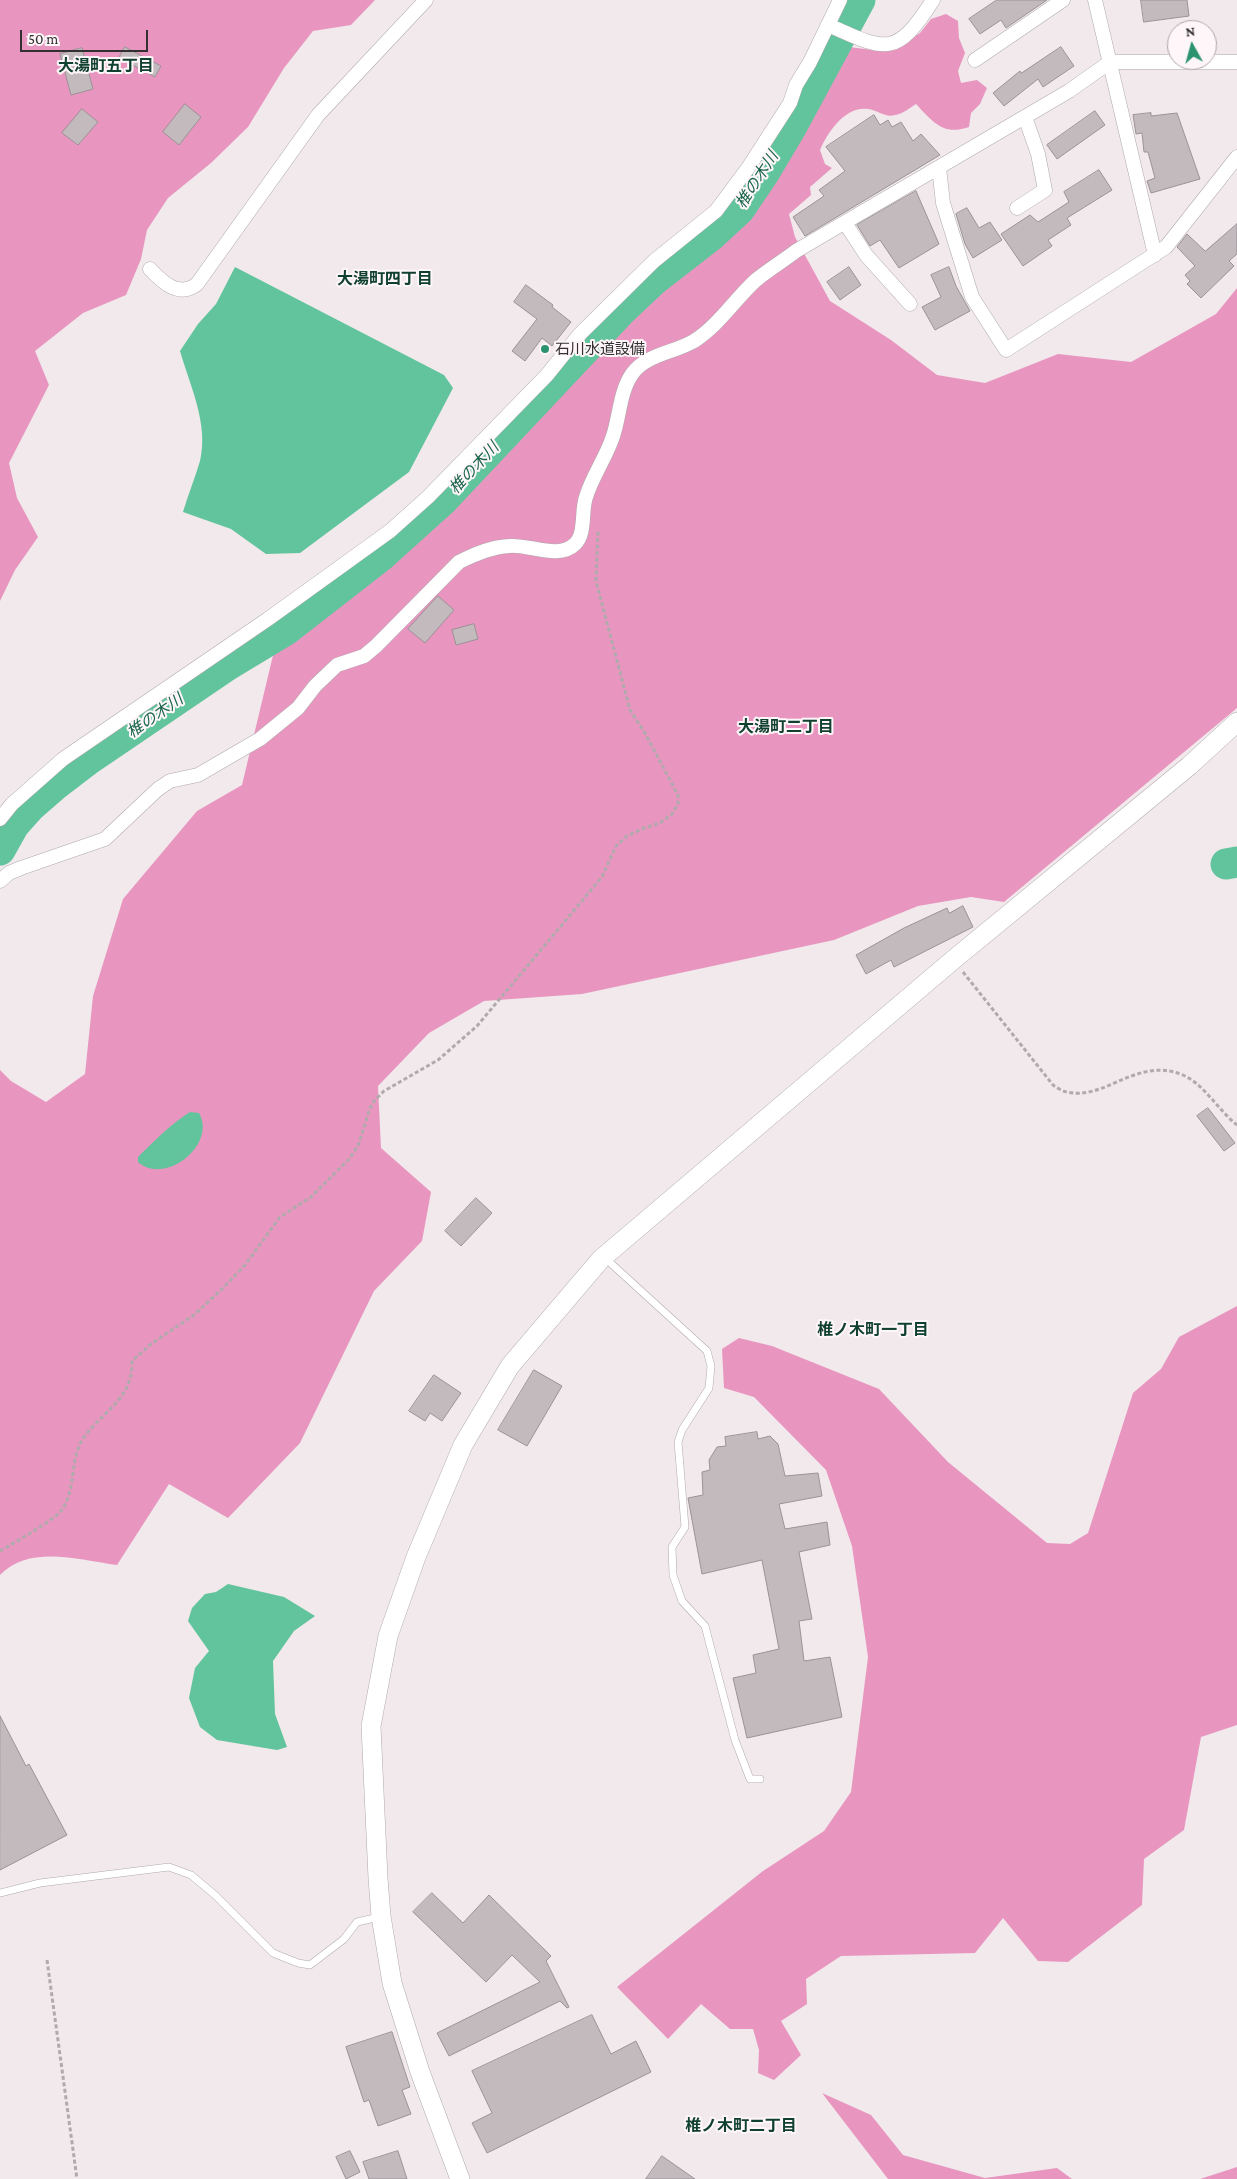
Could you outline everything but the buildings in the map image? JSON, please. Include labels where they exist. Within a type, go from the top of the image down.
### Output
[{"type":"street","points":[[150,269],[161,281],[179,291],[190,290],[197,284],[318,115],[426,0]]},
{"type":"street","points":[[0,820],[12,804],[63,759],[268,619],[390,531],[428,497],[547,375],[580,334],[654,262],[716,212],[748,168],[790,103],[796,85],[810,62],[840,0]]},
{"type":"street","points":[[828,26],[868,43],[883,45],[896,42],[908,34],[916,25],[933,0]]},
{"type":"street","points":[[975,60],[1063,0]]},
{"type":"street","points":[[1095,0],[1155,255]]},
{"type":"street","points":[[0,881],[9,873],[21,868],[105,839],[158,789],[170,782],[198,775],[260,739],[298,708],[315,686],[333,669],[342,663],[364,656],[376,646],[459,562],[475,554],[509,546],[525,546],[556,551],[570,548],[580,536],[586,497],[613,438],[624,389],[632,374],[642,364],[654,357],[678,349],[706,333],[756,280],[796,251],[1070,91],[1110,62],[1237,62]]},
{"type":"street","points":[[1016,208],[1045,190],[1038,154],[1025,117]]},
{"type":"street","points":[[939,168],[943,203],[972,297],[1006,350],[1166,247],[1237,157]]},
{"type":"street","points":[[845,222],[866,255],[910,304]]},
{"type":"street","points":[[460,2179],[420,2072],[392,1982],[381,1916],[371,1768],[371,1726],[388,1636],[416,1557],[463,1445],[510,1366],[603,1256],[954,960],[1189,766],[1237,722]]},
{"type":"lane","points":[[603,1256],[707,1351],[710,1366],[710,1388],[682,1430],[678,1442],[685,1527],[672,1547],[673,1575],[682,1601],[705,1626],[735,1740],[750,1778],[760,1779]]},
{"type":"lane","points":[[0,1893],[40,1883],[168,1867],[191,1875],[215,1895],[273,1953],[298,1963],[310,1964],[344,1939],[357,1922],[381,1916]]},
{"type":"path","points":[[0,1551],[60,1512],[71,1487],[80,1445],[87,1433],[108,1414],[130,1384],[132,1361],[151,1344],[194,1315],[222,1289],[245,1265],[280,1217],[295,1205],[311,1196],[349,1159],[358,1146],[370,1108],[384,1091],[438,1060],[477,1026],[602,877],[616,846],[627,836],[660,823],[672,814],[678,804],[678,795],[630,710],[596,581],[595,564],[598,533],[596,524],[583,513]]},
{"type":"path","points":[[954,960],[1053,1086],[1066,1092],[1081,1093],[1096,1090],[1140,1072],[1165,1070],[1184,1076],[1199,1087],[1237,1125]]},
{"type":"path","points":[[47,1960],[77,2179]]},
{"type":"shaded area","points":[[0,0],[375,0],[351,25],[313,31],[284,68],[248,127],[211,163],[168,198],[147,230],[141,259],[126,295],[83,313],[35,351],[49,385],[9,463],[17,498],[38,537],[15,570],[0,601]]},
{"type":"shaded area","points":[[946,14],[958,21],[959,38],[965,53],[958,71],[961,83],[977,80],[987,88],[980,104],[971,113],[969,127],[952,130],[939,126],[916,104],[903,112],[891,116],[868,109],[860,109],[845,116],[833,128],[820,150],[825,164],[832,168],[810,187],[811,195],[789,214],[795,237],[830,301],[891,340],[937,375],[985,383],[1058,354],[1131,362],[1216,314],[1237,288],[1237,708],[1004,902],[971,897],[918,906],[834,940],[582,994],[484,1001],[429,1033],[378,1086],[381,1148],[431,1192],[422,1241],[374,1291],[300,1443],[228,1518],[169,1484],[117,1565],[56,1556],[40,1557],[12,1565],[0,1575],[0,1070],[11,1081],[46,1102],[85,1074],[93,996],[123,899],[197,811],[242,785],[275,647],[458,495],[558,394],[614,329],[684,267],[739,212],[849,47],[881,51],[899,46],[920,33],[931,19]]},
{"type":"shaded area","points":[[235,267],[444,375],[453,388],[409,472],[300,553],[266,554],[231,529],[183,512],[200,461],[202,433],[197,405],[180,351],[198,324],[216,304]]},
{"type":"shaded area","points":[[190,1112],[199,1113],[203,1125],[201,1138],[195,1149],[174,1165],[161,1169],[149,1168],[138,1162],[138,1157],[150,1145],[169,1127]]},
{"type":"shaded area","points":[[1237,1306],[1237,1725],[1201,1737],[1184,1830],[1144,1859],[1142,1905],[1068,1962],[1038,1961],[1003,1918],[975,1953],[841,1956],[806,1979],[807,2004],[781,2021],[801,2055],[774,2080],[758,2073],[759,2050],[753,2029],[730,2029],[701,2004],[668,2039],[617,1987],[763,1871],[824,1831],[851,1792],[868,1657],[852,1546],[826,1470],[754,1397],[724,1388],[722,1349],[739,1338],[772,1346],[879,1389],[948,1462],[1047,1543],[1070,1544],[1088,1533],[1133,1393],[1161,1369],[1179,1337]]},
{"type":"shaded area","points":[[228,1584],[284,1597],[315,1616],[294,1631],[273,1661],[275,1714],[287,1747],[277,1750],[217,1740],[200,1727],[189,1698],[195,1668],[209,1651],[188,1621],[192,1608],[205,1594],[216,1592]]},
{"type":"shaded area","points":[[822,2093],[871,2115],[903,2155],[985,2178],[1057,2168],[1072,2179],[888,2179]]},
{"type":"shaded area","points":[[1237,2167],[1237,2179],[1200,2179]]},
{"type":"waterway","name":"椎の木川","points":[[0,850],[14,825],[31,806],[54,786],[88,760],[228,665],[286,630],[381,556],[442,501],[620,312],[654,280],[712,235],[739,210],[792,126],[860,0]]},
{"type":"waterway","points":[[1226,864],[1237,862]]},
{"type":"place","name":"石川水道設備","points":[[545,349]]},
{"type":"district","name":"大湯町五丁目","points":[[106,66]]},
{"type":"district","name":"大湯町四丁目","points":[[385,279]]},
{"type":"district","name":"大湯町二丁目","points":[[786,727]]},
{"type":"district","name":"椎ノ木町一丁目","points":[[873,1330]]},
{"type":"district","name":"椎ノ木町二丁目","points":[[741,2126]]}]
